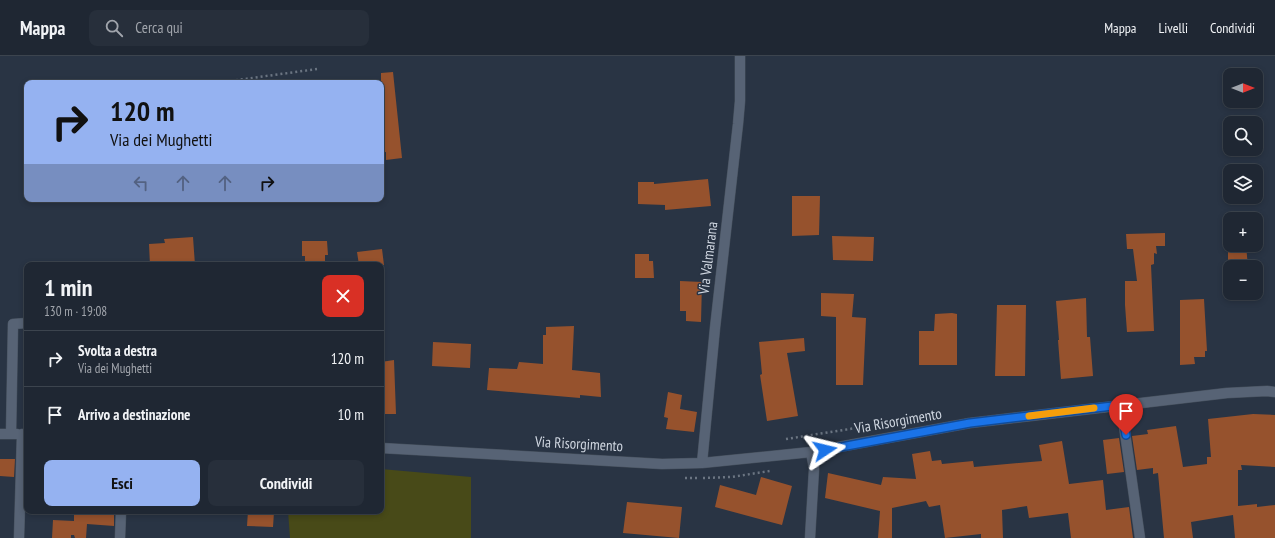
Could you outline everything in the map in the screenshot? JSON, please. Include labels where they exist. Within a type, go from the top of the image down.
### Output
[{"type":"street","name":"Via Valmarana","points":[[702,463],[740,100],[740,56]]},
{"type":"street","points":[[11,434],[13,324],[24,323]]},
{"type":"street","name":"Via Risorgimento","points":[[384,448],[662,464],[702,463],[810,452],[970,423],[1227,393],[1275,392]]},
{"type":"street","points":[[1121,405],[1140,538]]},
{"type":"street","points":[[0,434],[24,434]]},
{"type":"street","points":[[19,538],[24,451]]},
{"type":"street","points":[[810,452],[814,469],[810,538]]},
{"type":"street","points":[[120,538],[121,514]]},
{"type":"path","points":[[238,80],[317,69]]},
{"type":"path","points":[[703,478],[731,477]]},
{"type":"shaded area","points":[[384,469],[471,477],[471,538],[290,538],[288,514],[384,514]]},
{"type":"building","points":[[393,72],[402,158],[386,160],[386,152],[384,152],[384,80],[381,80],[381,73]]},
{"type":"building","points":[[708,179],[711,206],[665,210],[665,205],[638,204],[638,182],[654,182],[654,184]]},
{"type":"building","points":[[792,196],[820,196],[819,235],[792,236]]},
{"type":"building","points":[[1165,233],[1165,246],[1156,246],[1157,254],[1154,253],[1154,264],[1151,265],[1154,331],[1127,332],[1125,281],[1137,281],[1133,249],[1127,249],[1126,234]]},
{"type":"building","points":[[832,236],[874,237],[873,261],[833,260]]},
{"type":"building","points":[[193,237],[195,262],[150,262],[149,244],[165,243],[164,239]]},
{"type":"building","points":[[302,241],[327,241],[328,255],[325,255],[325,262],[305,262],[305,256],[302,256]]},
{"type":"building","points":[[382,249],[384,262],[359,262],[357,252]]},
{"type":"building","points":[[1228,252],[1247,252],[1247,260],[1228,260]]},
{"type":"building","points":[[635,254],[649,254],[649,261],[653,261],[654,278],[635,278]]},
{"type":"building","points":[[680,281],[702,282],[701,322],[686,321],[686,311],[680,311]]},
{"type":"building","points":[[821,293],[854,294],[852,317],[866,318],[863,385],[836,385],[836,317],[821,316]]},
{"type":"building","points":[[1086,298],[1087,337],[1090,337],[1093,376],[1061,379],[1056,301]]},
{"type":"building","points":[[1204,299],[1207,351],[1205,351],[1205,357],[1194,357],[1195,364],[1180,365],[1180,300]]},
{"type":"building","points":[[997,305],[1026,305],[1025,376],[995,376]]},
{"type":"building","points":[[935,314],[957,314],[957,365],[919,365],[919,331],[934,331]]},
{"type":"building","points":[[574,326],[572,370],[600,373],[601,397],[580,395],[580,398],[487,390],[489,368],[517,369],[519,362],[543,364],[543,335],[546,335],[546,327]]},
{"type":"building","points":[[804,338],[805,351],[787,353],[798,416],[767,421],[760,375],[762,374],[759,342]]},
{"type":"building","points":[[433,342],[471,344],[470,368],[432,366]]},
{"type":"building","points":[[394,360],[396,414],[384,414],[384,362]]},
{"type":"building","points":[[668,392],[682,395],[680,409],[697,412],[694,432],[666,429],[668,418],[664,417]]},
{"type":"building","points":[[1253,414],[1275,415],[1275,467],[1241,465],[1242,470],[1238,470],[1238,506],[1257,504],[1257,507],[1275,505],[1275,538],[1235,538],[1233,515],[1191,522],[1193,538],[1164,538],[1158,473],[1153,474],[1153,468],[1137,470],[1132,436],[1148,434],[1147,430],[1176,426],[1183,467],[1207,464],[1207,457],[1211,457],[1208,419]]},
{"type":"building","points":[[1119,438],[1124,472],[1107,474],[1103,440]]},
{"type":"building","points":[[1062,441],[1069,484],[1103,480],[1106,510],[1129,507],[1133,538],[1071,538],[1068,513],[1029,518],[1027,506],[1002,510],[1003,538],[981,538],[981,534],[945,538],[940,505],[929,507],[926,501],[892,508],[892,538],[878,538],[880,511],[825,498],[828,473],[881,485],[883,477],[916,479],[912,454],[930,451],[932,461],[941,460],[942,464],[973,461],[974,467],[1042,461],[1039,445]]},
{"type":"building","points":[[0,459],[15,459],[14,477],[0,476]]},
{"type":"building","points":[[761,477],[792,486],[782,525],[715,507],[720,485],[756,495]]},
{"type":"building","points":[[627,502],[682,507],[679,538],[623,533]]},
{"type":"building","points":[[74,514],[114,514],[114,526],[87,524],[86,538],[75,538],[74,535],[71,535],[71,538],[52,538],[53,520],[74,521]]},
{"type":"building","points":[[248,514],[274,514],[273,527],[247,526]]},
{"type":"slow traffic","points":[[1029,416],[1094,408]]},
{"type":"route","points":[[825,450],[970,423],[1121,405],[1126,435]]}]
